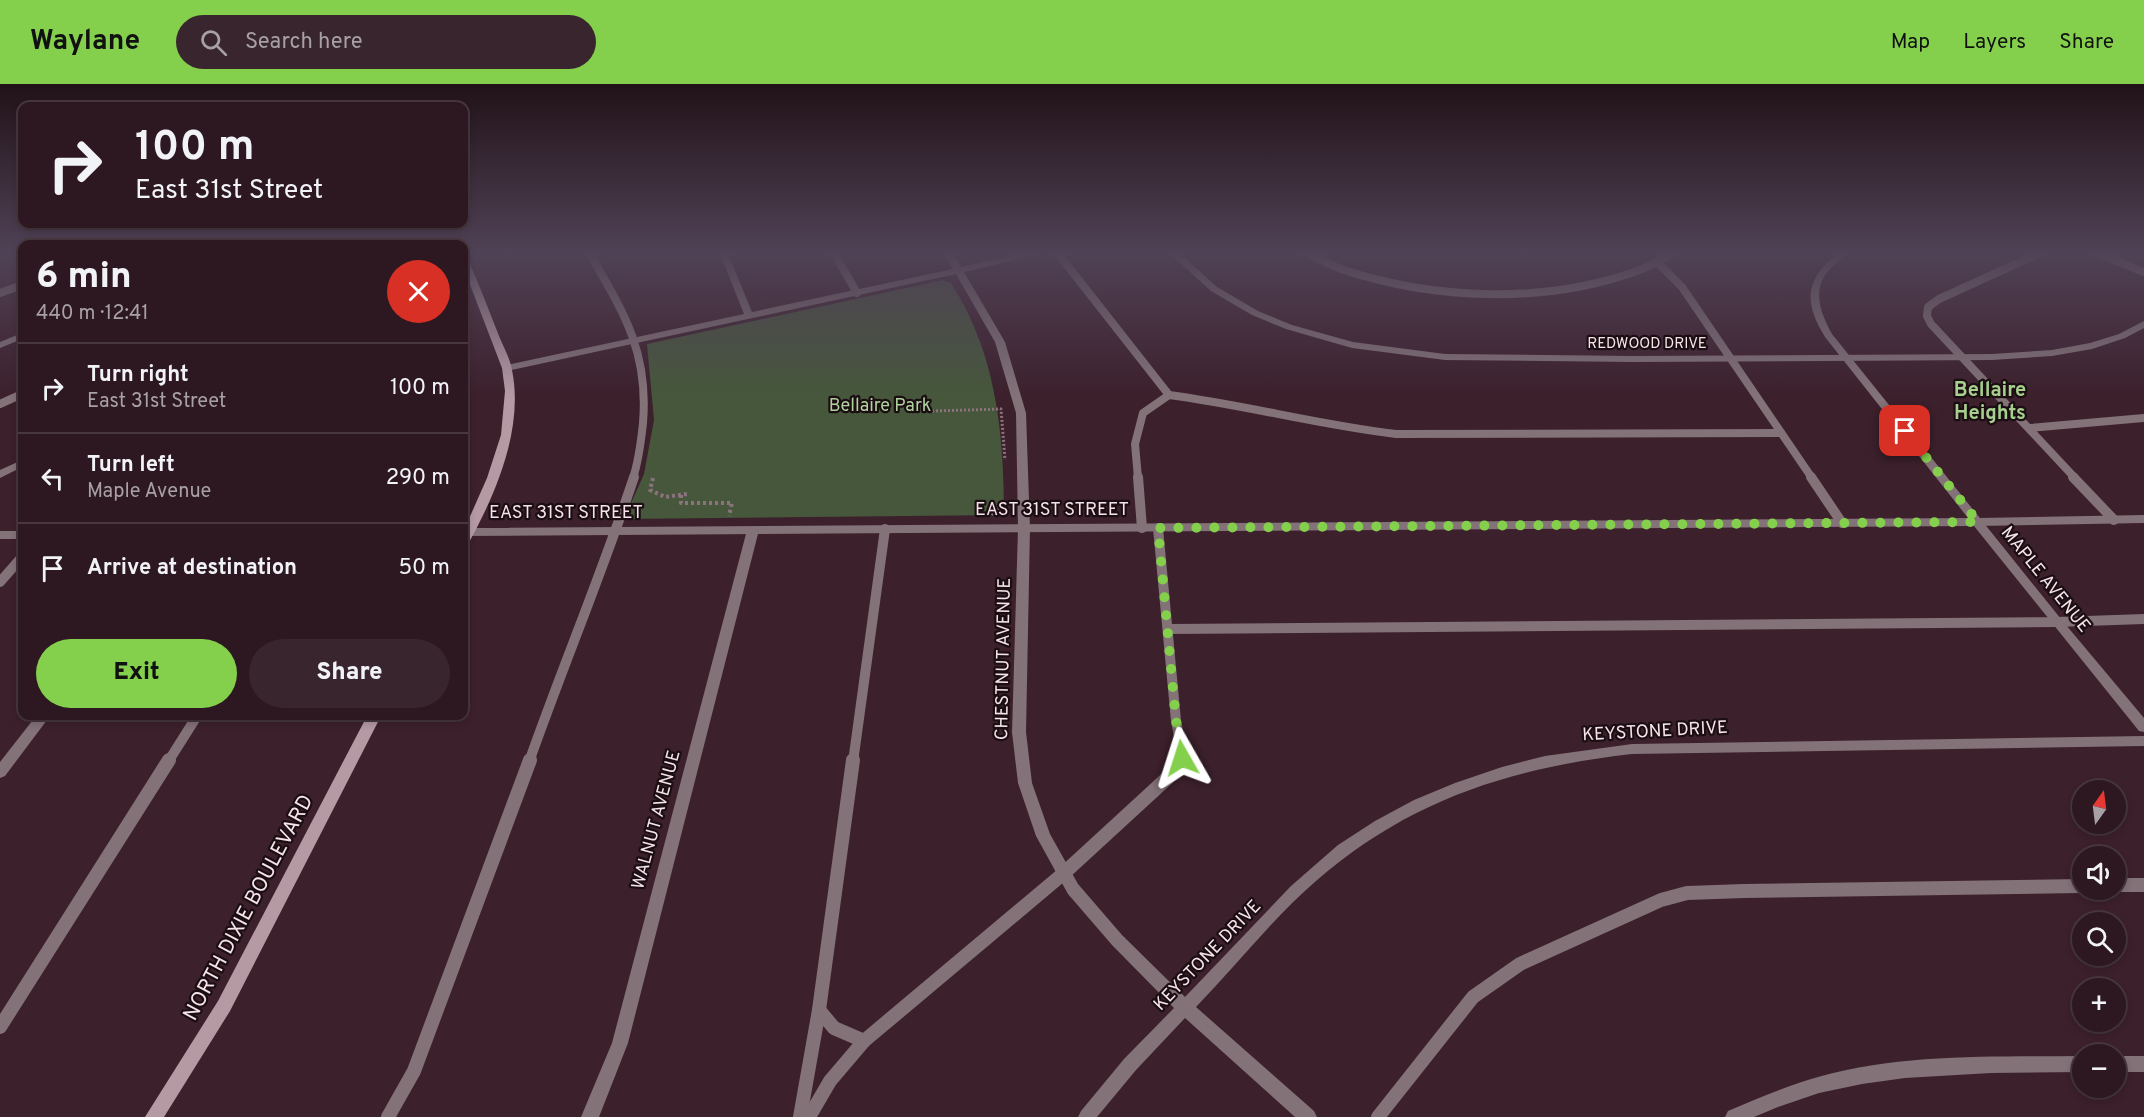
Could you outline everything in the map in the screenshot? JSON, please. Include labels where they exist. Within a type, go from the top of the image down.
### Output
[{"type":"main road","points":[[468,529],[500,462],[510,419],[510,384],[507,368],[480,299]]},
{"type":"main road","name":"NORTH DIXIE BOULEVARD","points":[[154,1117],[224,1006],[372,720]]},
{"type":"street","points":[[742,299],[749,316]]},
{"type":"street","points":[[507,368],[828,299]]},
{"type":"street","name":"CHESTNUT AVENUE","points":[[975,299],[1000,342],[1021,413],[1024,528],[1019,732],[1025,783],[1043,836],[1073,889],[1117,940],[1185,1008],[1308,1117]]},
{"type":"street","name":"REDWOOD DRIVE","points":[[1231,299],[1255,313],[1289,327],[1361,347],[1445,357],[1730,359],[2025,356],[2074,350],[2115,339],[2144,324]]},
{"type":"street","name":"MAPLE AVENUE","points":[[1813,299],[1814,308],[1822,326],[1845,358],[2144,727]]},
{"type":"street","points":[[0,345],[18,338]]},
{"type":"street","points":[[0,475],[18,465]]},
{"type":"street","name":"EAST 31ST STREET","points":[[468,535],[616,531],[2144,519]]},
{"type":"street","name":"WALNUT AVENUE","points":[[590,1117],[620,1043],[753,530]]},
{"type":"street","points":[[0,535],[18,535]]},
{"type":"street","points":[[0,772],[40,720]]},
{"type":"street","name":"KEYSTONE DRIVE","points":[[1087,1117],[1118,1078],[1309,879],[1334,858],[1386,822],[1445,792],[1512,769],[1580,754],[1662,748],[2144,741]]},
{"type":"street","points":[[1734,1117],[1820,1084],[1890,1070],[1935,1066],[2072,1064]]},
{"type":"street","points":[[2126,1064],[2144,1064]]},
{"type":"lane","points":[[388,1117],[414,1071],[516,800],[559,677],[616,531],[636,470],[643,426],[645,395],[643,376],[623,312],[616,299]]},
{"type":"lane","points":[[1094,299],[1170,395]]},
{"type":"lane","points":[[1691,299],[1842,523]]},
{"type":"lane","points":[[1939,299],[1928,307],[1929,320],[2115,520]]},
{"type":"lane","points":[[1142,528],[1134,444],[1143,413],[1153,404],[1170,395],[1207,400],[1347,428],[1396,434],[1780,433]]},
{"type":"lane","points":[[0,404],[18,396]]},
{"type":"lane","points":[[2030,428],[2144,418]]},
{"type":"lane","points":[[809,1117],[830,1081],[864,1041],[1064,873],[1175,771],[1182,758],[1182,744],[1176,721],[1158,528]]},
{"type":"lane","points":[[801,1117],[819,1010],[885,529]]},
{"type":"lane","points":[[0,582],[18,562]]},
{"type":"lane","points":[[1168,629],[2057,622],[2144,619]]},
{"type":"lane","points":[[0,1026],[194,720]]},
{"type":"lane","points":[[2126,885],[2144,885]]},
{"type":"lane","points":[[1378,1117],[1473,997],[1520,964],[1661,900],[1687,893],[1744,891],[2072,886]]},
{"type":"lane","points":[[819,1010],[834,1028],[864,1041]]},
{"type":"path","points":[[932,411],[1001,409],[1005,468]]},
{"type":"path","points":[[653,478],[650,490],[665,498],[687,494]]},
{"type":"path","points":[[980,514],[992,514],[1000,510],[1008,503],[1007,491]]},
{"type":"path","points":[[681,495],[681,502],[732,503],[727,516],[737,516]]},
{"type":"green space","name":"Bellaire Park","points":[[854,299],[961,299],[980,343],[994,391],[1001,440],[1004,515],[624,519],[644,474],[654,420],[647,344]]},
{"type":"district","name":"Bellaire Heights","points":[[1990,402]]},
{"type":"route","points":[[1182,758],[1182,744],[1176,721],[1158,528],[1978,522],[1905,431]]}]
